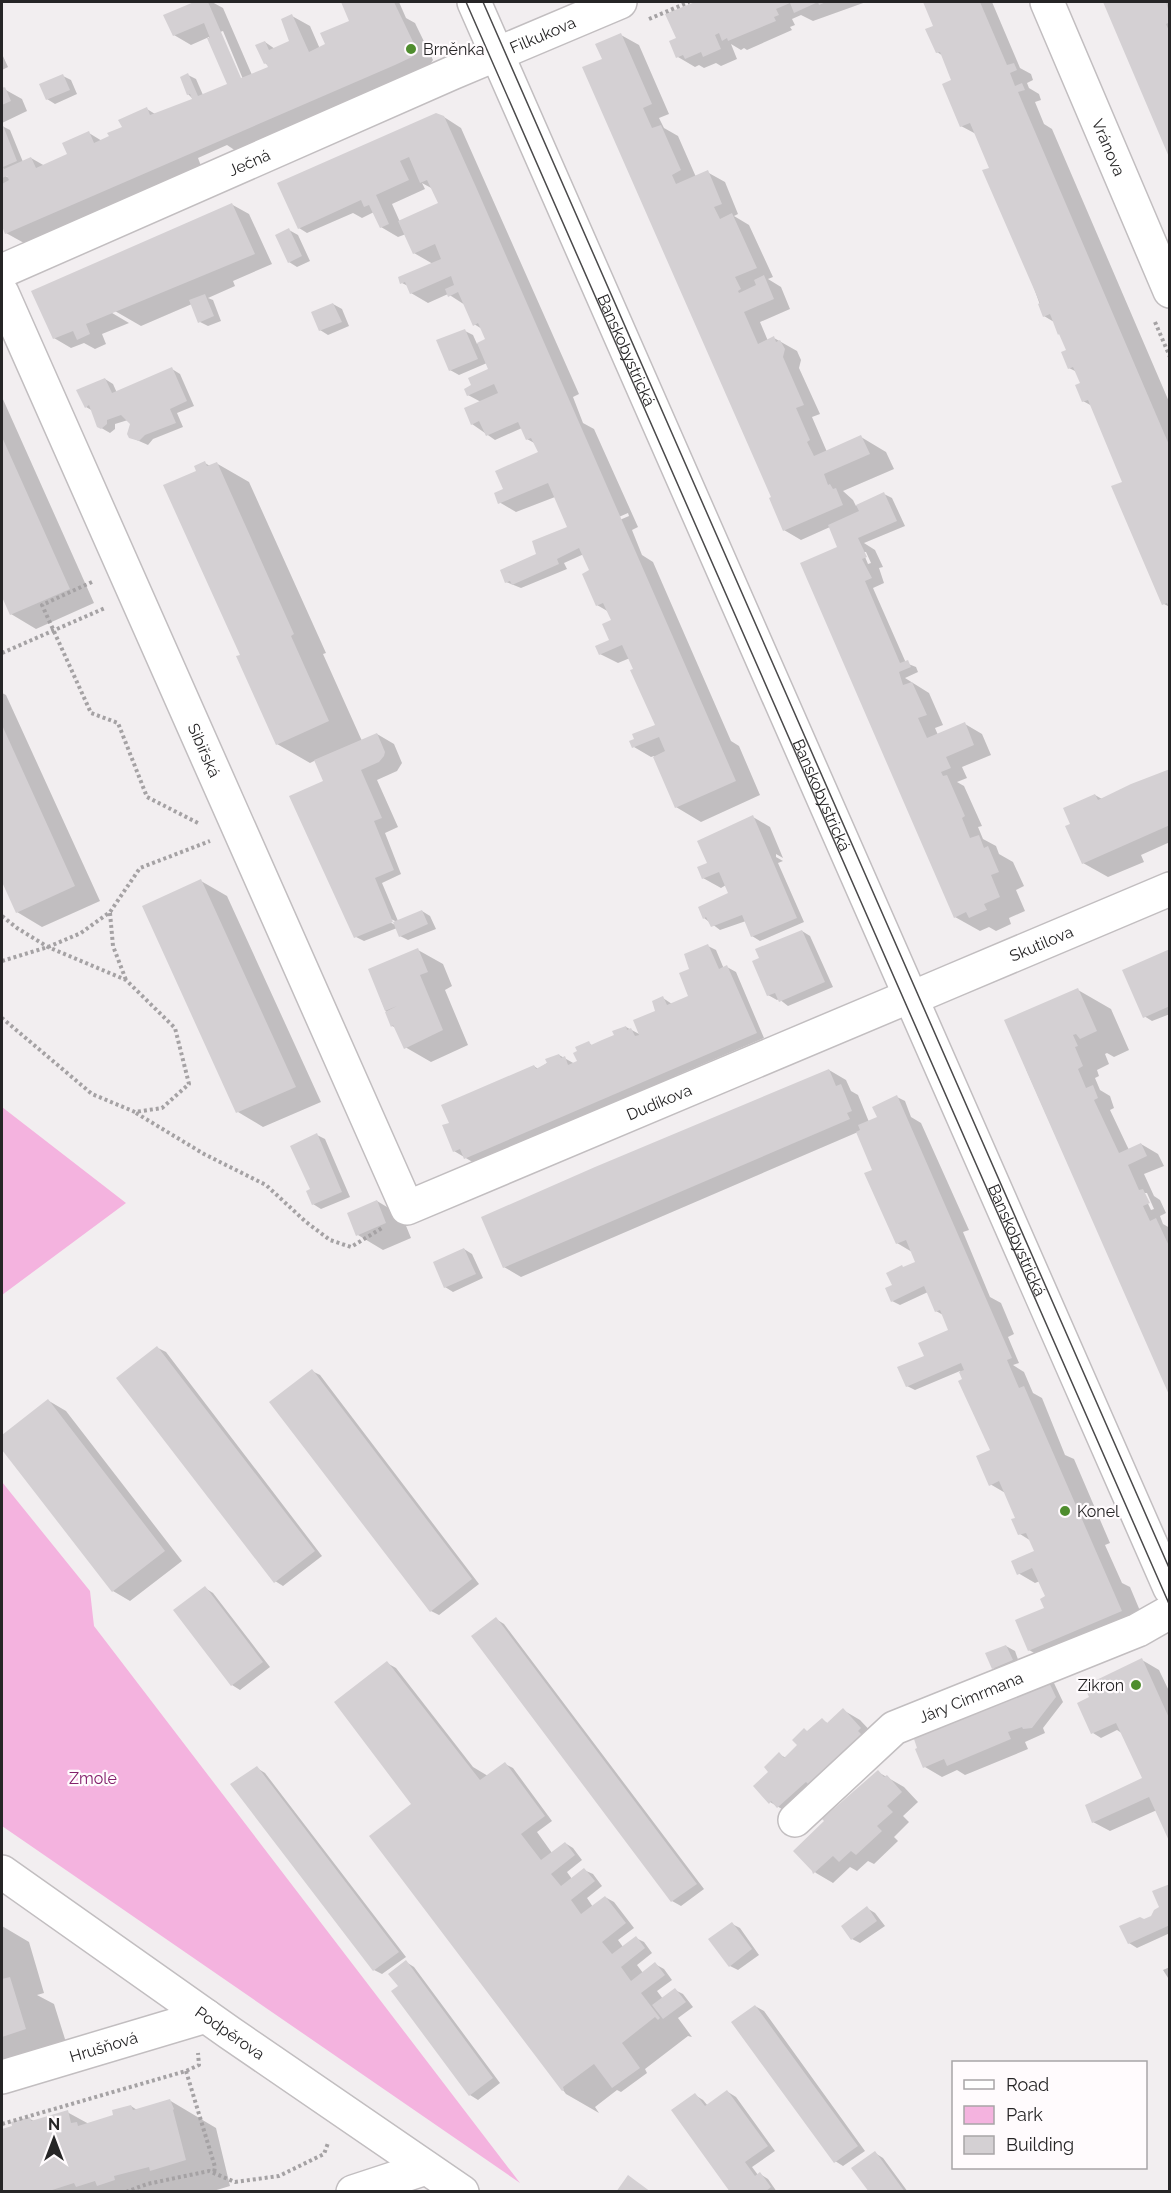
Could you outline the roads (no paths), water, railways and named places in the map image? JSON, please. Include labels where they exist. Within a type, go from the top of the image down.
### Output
[{"type":"street","name":"Banskobystrická","points":[[474,2],[1170,1587]]},
{"type":"street","name":"Filkukova","points":[[497,54],[620,2]]},
{"type":"street","name":"Vránova","points":[[1047,2],[1170,291]]},
{"type":"street","name":"Ječná","points":[[2,271],[497,54]]},
{"type":"street","name":"Sibiřská","points":[[2,293],[135,595],[231,833],[407,1208]]},
{"type":"street","name":"Skutilova","points":[[910,997],[1170,889]]},
{"type":"street","name":"Dudíkova","points":[[407,1208],[910,997]]},
{"type":"street","name":"Járy Cimrmana","points":[[795,1820],[894,1728],[1138,1630],[1170,1612]]},
{"type":"street","name":"Podpěrova","points":[[2,1872],[202,2032],[462,2192]]},
{"type":"street","name":"Hrušňová","points":[[2,2077],[202,2032]]},
{"type":"street","points":[[353,2192],[426,2168]]},
{"type":"tram line","points":[[466,2],[1170,1606]]},
{"type":"tram line","points":[[483,2],[1170,1570]]},
{"type":"place","name":"Brněnka","points":[[411,49]]},
{"type":"place","name":"Konel","points":[[1065,1511]]},
{"type":"place","name":"Zikron","points":[[1136,1685]]},
{"type":"park label","name":"Zmole","points":[[93,1778]]}]
